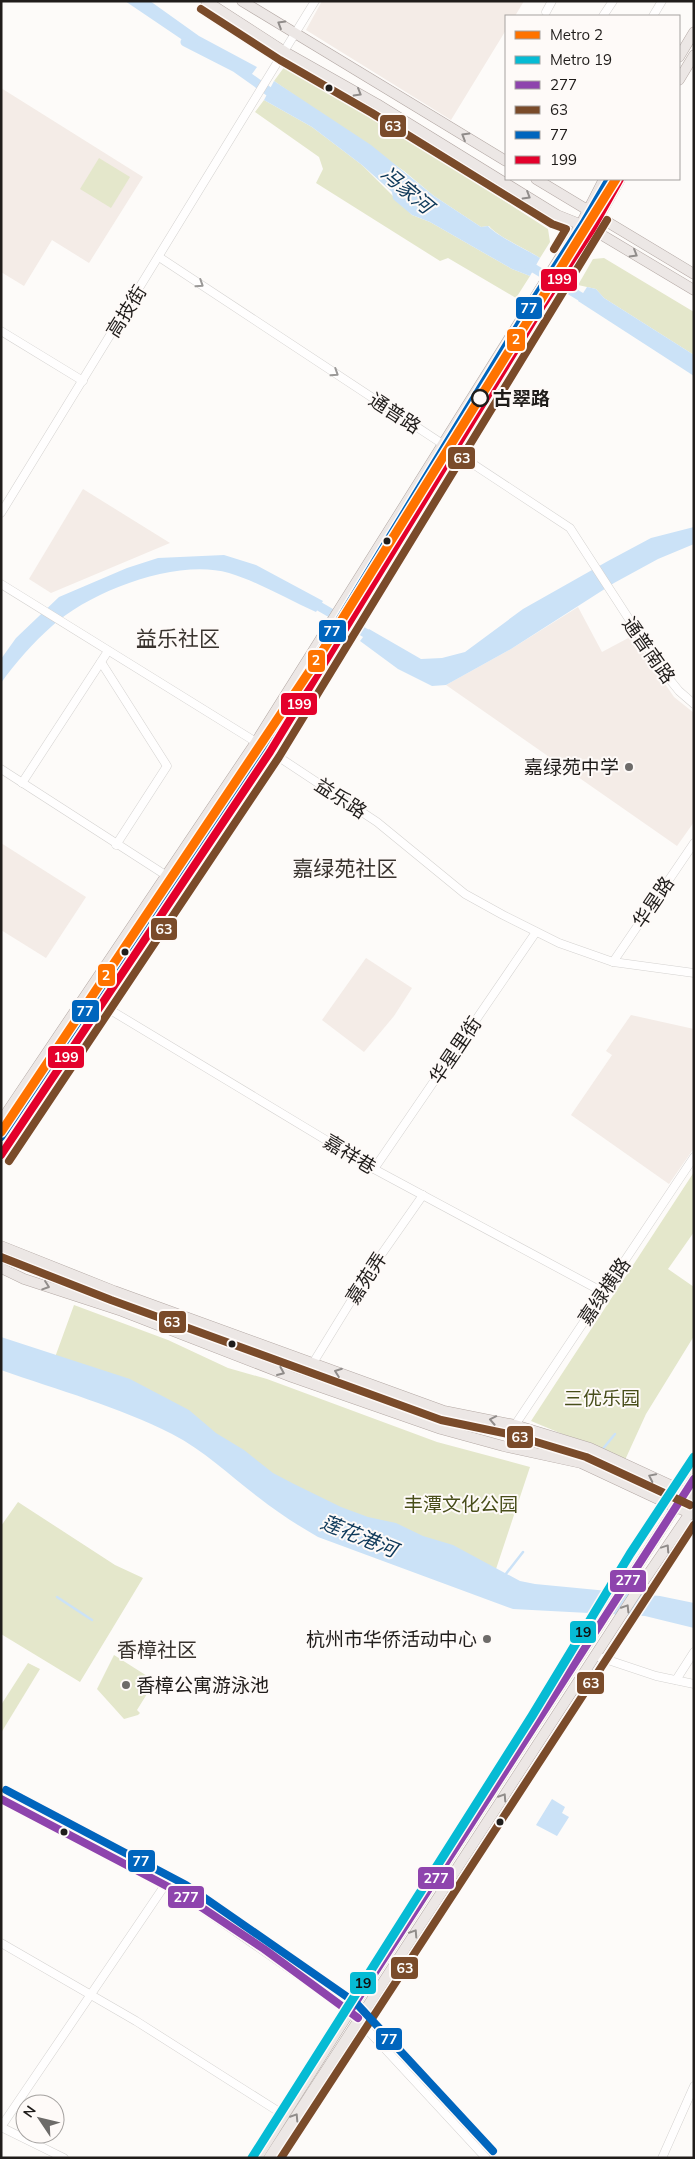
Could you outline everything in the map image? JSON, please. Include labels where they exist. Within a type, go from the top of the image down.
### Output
[{"type":"main road","points":[[206,1],[285,52],[377,104],[558,215],[592,229],[694,290]]},
{"type":"main road","points":[[242,1],[505,160]]},
{"type":"main road","points":[[680,55],[694,32]]},
{"type":"main road","points":[[680,78],[694,55]]},
{"type":"main road","points":[[538,180],[694,274]]},
{"type":"main road","points":[[1,1121],[256,742],[581,224],[603,180]]},
{"type":"main road","points":[[1,1155],[270,752],[544,304],[592,229],[619,180]]},
{"type":"main road","points":[[1,1246],[114,1291],[444,1411],[514,1425],[590,1448],[689,1495]]},
{"type":"main road","points":[[1,1268],[24,1279],[122,1311],[292,1377],[441,1430],[581,1463],[602,1471],[675,1507],[693,1511],[639,1588],[358,2018],[269,2158]]},
{"type":"main road","points":[[257,2158],[350,2011],[602,1624],[675,1507],[689,1495],[694,1479]]},
{"type":"street","points":[[285,52],[315,1]]},
{"type":"street","points":[[546,12],[552,1]]},
{"type":"street","points":[[604,15],[613,1]]},
{"type":"street","points":[[654,15],[662,1]]},
{"type":"street","name":"高技街","points":[[1,513],[285,52]]},
{"type":"street","name":"通普路","points":[[159,257],[570,528],[609,591]]},
{"type":"street","points":[[1,331],[83,381]]},
{"type":"street","name":"益乐路","points":[[1,584],[256,742],[377,822],[465,894],[559,943],[613,962],[694,973]]},
{"type":"street","name":"通普南路","points":[[609,591],[662,670],[679,691],[694,704]]},
{"type":"street","points":[[22,783],[108,651]]},
{"type":"street","points":[[101,662],[167,766],[116,844]]},
{"type":"street","points":[[1,769],[167,876]]},
{"type":"street","name":"华星路","points":[[613,962],[694,842]]},
{"type":"street","name":"华星里街","points":[[374,1169],[536,932]]},
{"type":"street","name":"嘉祥巷","points":[[102,1005],[374,1169],[603,1292]]},
{"type":"street","name":"嘉绿横路","points":[[514,1425],[694,1157]]},
{"type":"street","name":"嘉苑弄","points":[[313,1363],[367,1275],[423,1195]]},
{"type":"street","points":[[676,1680],[694,1652]]},
{"type":"street","points":[[596,1656],[694,1684]]},
{"type":"street","points":[[1,1799],[165,1885],[264,1949],[350,2011],[486,2158]]},
{"type":"street","points":[[64,2158],[1,2127],[165,1885]]},
{"type":"street","points":[[1,1943],[90,1994],[284,2115]]},
{"type":"street","points":[[662,2158],[694,2086]]},
{"type":"shaded area","points":[[322,1],[524,1],[516,15],[505,15],[505,32],[451,120],[306,30]]},
{"type":"shaded area","points":[[1,88],[143,177],[89,263],[52,240],[24,286],[1,272]]},
{"type":"shaded area","points":[[83,489],[170,543],[51,593],[29,579]]},
{"type":"shaded area","name":"嘉绿苑中学","points":[[578,607],[602,652],[632,636],[674,697],[694,713],[694,822],[677,846],[446,685],[511,649]]},
{"type":"shaded area","points":[[1,843],[86,897],[46,958],[1,930]]},
{"type":"shaded area","points":[[366,958],[412,988],[394,1016],[364,1052],[322,1020]]},
{"type":"shaded area","points":[[631,1015],[694,1029],[694,1148],[669,1184],[571,1115],[612,1055],[606,1051]]},
{"type":"green space","points":[[294,65],[548,229],[550,242],[540,258],[505,239],[489,226],[481,227],[434,196],[404,171],[274,81],[285,66]]},
{"type":"green space","points":[[264,100],[312,127],[362,165],[412,215],[430,222],[512,269],[530,276],[516,298],[448,258],[440,261],[316,183],[323,169],[319,157],[255,112]]},
{"type":"green space","points":[[99,158],[130,177],[111,208],[80,189]]},
{"type":"green space","points":[[604,258],[694,312],[694,355],[604,298],[596,289],[578,285],[593,259]]},
{"type":"green space","name":"三优乐园","points":[[694,1172],[694,1232],[668,1269],[694,1287],[694,1336],[646,1414],[625,1460],[531,1421]]},
{"type":"green space","name":"丰潭文化公园","points":[[74,1305],[168,1340],[228,1368],[267,1379],[437,1442],[530,1467],[495,1572],[327,1509],[54,1360]]},
{"type":"green space","points":[[18,1502],[115,1565],[143,1578],[80,1682],[1,1634],[1,1526]]},
{"type":"green space","name":"香樟公寓游泳池","points":[[114,1655],[155,1681],[137,1710],[140,1713],[124,1719],[97,1689]]},
{"type":"green space","points":[[28,1663],[40,1669],[1,1733],[1,1705]]},
{"type":"water","points":[[125,1],[150,1],[199,36],[257,67],[249,78],[236,68],[193,47]]},
{"type":"water","points":[[274,81],[371,145],[434,196],[481,227],[488,226],[505,239],[540,258],[530,276],[512,269],[430,222],[412,215],[393,199],[392,192],[362,165],[312,127],[264,100]]},
{"type":"water","points":[[587,287],[596,289],[604,298],[694,355],[694,376],[578,301]]},
{"type":"water","points":[[694,527],[694,544],[658,559],[614,583],[511,649],[446,685],[432,686],[398,669],[360,641],[369,629],[421,659],[442,658],[465,652],[523,609],[608,561],[651,538]]},
{"type":"water","points":[[224,555],[256,565],[323,601],[316,612],[262,586],[229,573],[208,570],[185,570],[160,574],[111,590],[69,613],[52,626],[32,646],[1,683],[1,659],[16,638],[59,597],[127,568],[158,558]]},
{"type":"water","name":"莲花港河","points":[[1,1337],[130,1379],[189,1410],[216,1433],[244,1450],[273,1473],[341,1507],[368,1517],[396,1523],[423,1536],[453,1545],[520,1581],[660,1596],[694,1603],[694,1628],[645,1616],[513,1609],[318,1537],[280,1513],[206,1456],[172,1434],[110,1407],[1,1370]]},
{"type":"water","points":[[552,1799],[565,1807],[562,1813],[569,1817],[557,1836],[536,1825]]},
{"type":"waterway","name":"冯家河","points":[[185,42],[236,68],[278,98]]},
{"type":"waterway","name":"冯家河","points":[[525,263],[591,303]]},
{"type":"waterway","points":[[310,601],[374,638]]},
{"type":"waterway","points":[[602,1450],[615,1434]]},
{"type":"waterway","points":[[505,1575],[523,1552]]},
{"type":"waterway","points":[[57,1597],[92,1620]]},
{"type":"metro line","name":"2","points":[[1,1132],[315,663],[615,180]]},
{"type":"metro line","name":"19","points":[[252,2158],[532,1716],[630,1554],[694,1457]]},
{"type":"transit line","name":"63","points":[[201,9],[280,60],[372,113],[552,224],[566,229],[554,249]]},
{"type":"transit line","name":"77","points":[[1,1137],[262,747],[608,180]]},
{"type":"transit line","name":"199","points":[[1,1155],[270,752],[544,303],[592,229],[619,180]]},
{"type":"transit line","name":"63","points":[[9,1161],[279,757],[607,220]]},
{"type":"transit line","name":"63","points":[[1,1257],[111,1300],[441,1420],[513,1435],[586,1457],[690,1505]]},
{"type":"transit line","name":"277","points":[[350,2011],[694,1479]]},
{"type":"transit line","name":"63","points":[[281,2158],[694,1525]]},
{"type":"transit line","name":"77","points":[[6,1790],[186,1885],[356,2003],[493,2151]]},
{"type":"transit line","name":"277","points":[[1,1799],[180,1893],[264,1949],[358,2018]]},
{"type":"place","name":"古翠路","points":[[480,398]]},
{"type":"place","name":"嘉绿苑中学","points":[[629,767]]},
{"type":"place","name":"杭州市华侨活动中心","points":[[487,1639]]},
{"type":"place","name":"香樟公寓游泳池","points":[[126,1685]]},
{"type":"district","name":"益乐社区","points":[[178,639]]},
{"type":"district","name":"嘉绿苑社区","points":[[345,869]]},
{"type":"district","name":"香樟社区","points":[[157,1650]]}]
